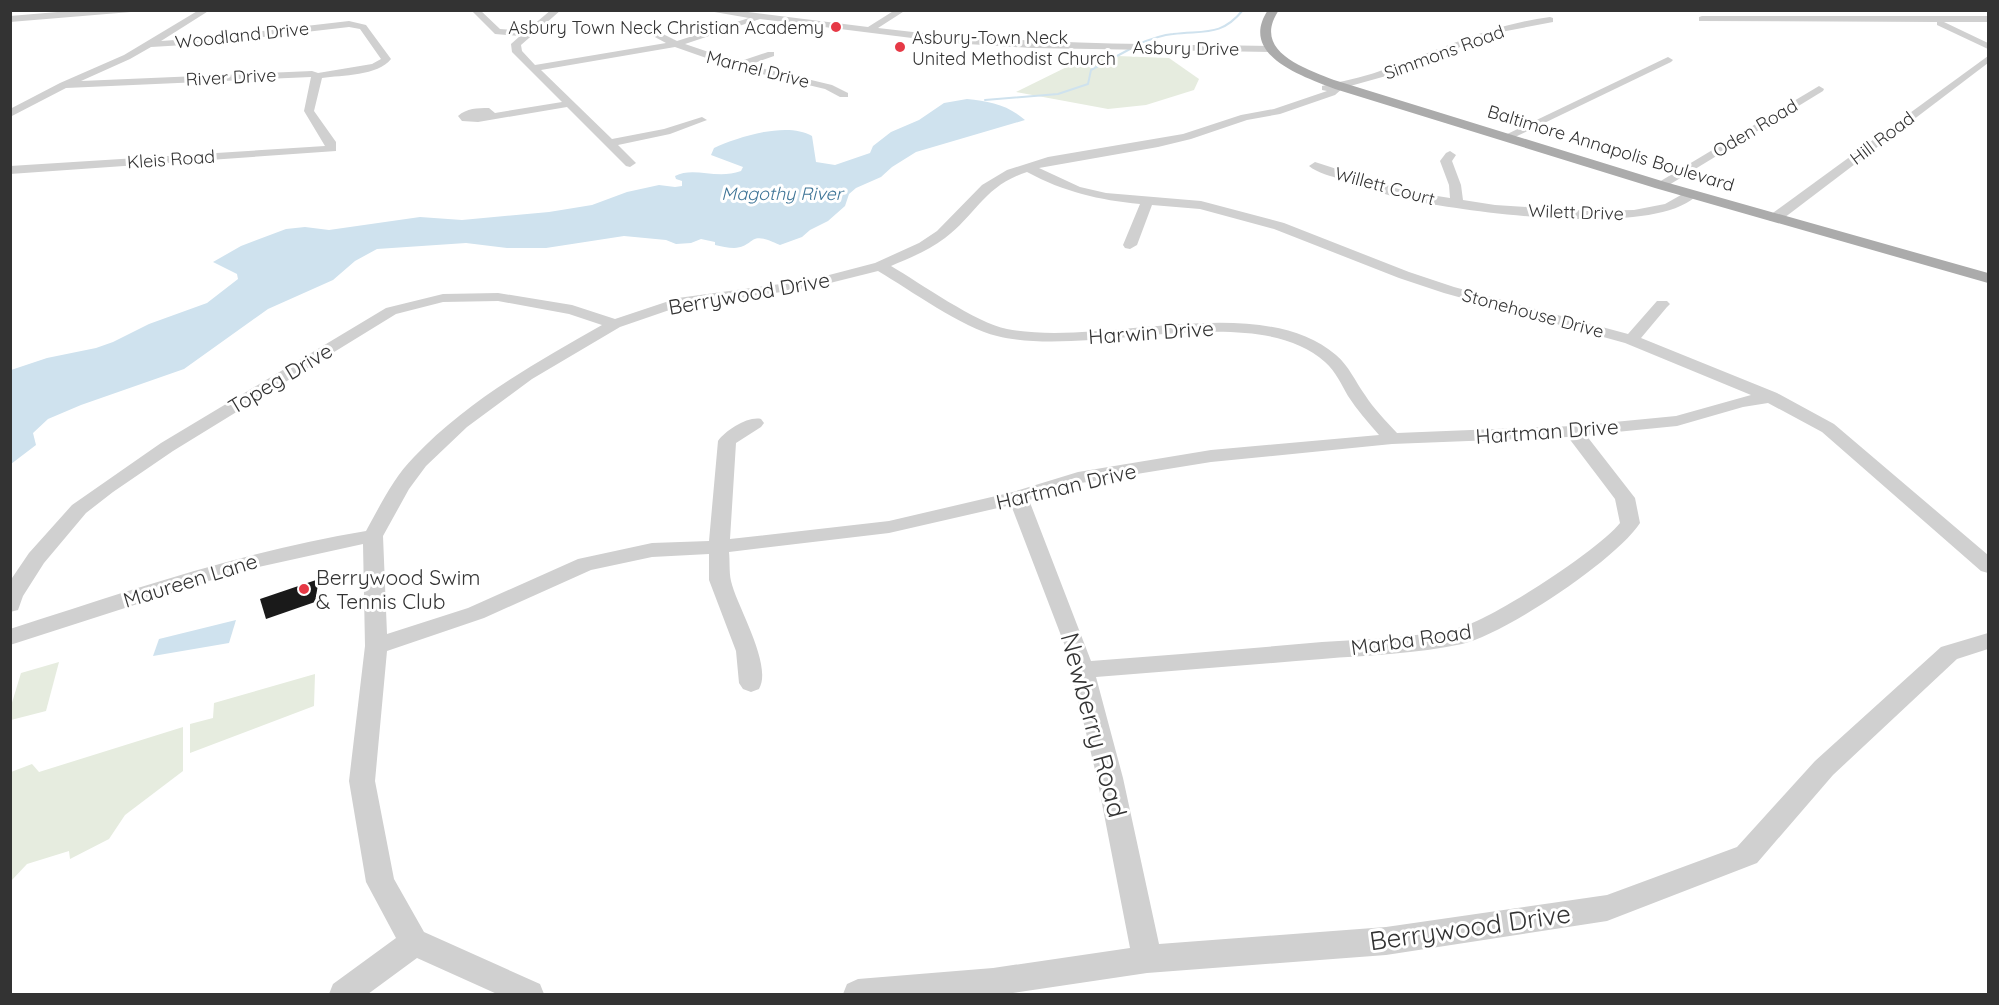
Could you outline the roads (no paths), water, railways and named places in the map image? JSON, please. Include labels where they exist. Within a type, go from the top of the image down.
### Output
[{"type":"main road","points":[[1270,49],[1264,33],[1274,10]]},
{"type":"main road","name":"Baltimore Annapolis Boulevard","points":[[1270,49],[1291,65],[1339,86],[1660,185],[1989,278]]},
{"type":"street","points":[[10,19],[151,10]]},
{"type":"street","points":[[10,114],[64,85],[117,62],[206,10]]},
{"type":"street","points":[[476,10],[498,32],[528,34]]},
{"type":"street","points":[[557,10],[516,44],[517,52],[567,104],[630,163]]},
{"type":"street","name":"Asbury Drive","points":[[707,10],[952,40],[1032,45],[1270,49]]},
{"type":"street","points":[[533,68],[672,45],[726,30],[773,10]]},
{"type":"street","points":[[868,31],[902,10]]},
{"type":"street","points":[[40,25],[50,15]]},
{"type":"street","points":[[1702,19],[1989,19]]},
{"type":"street","points":[[1932,19],[1989,46]]},
{"type":"street","name":"Simmons Road","points":[[1339,86],[1370,79],[1491,33],[1534,21],[1550,20]]},
{"type":"street","name":"Woodland Drive","points":[[150,44],[202,41],[354,24],[364,27],[386,59],[374,67],[317,76]]},
{"type":"street","name":"Marnel Drive","points":[[643,27],[672,45],[701,55],[828,87],[844,95]]},
{"type":"street","points":[[740,65],[771,54]]},
{"type":"street","name":"Hill Road","points":[[1775,218],[1989,59]]},
{"type":"street","points":[[1507,137],[1668,60]]},
{"type":"street","name":"River Drive","points":[[64,85],[294,74],[317,76]]},
{"type":"street","name":"Kleis Road","points":[[10,170],[332,149],[330,142],[309,111],[317,76]]},
{"type":"street","name":"Berrywood Drive","points":[[373,536],[400,488],[436,444],[526,375],[615,324],[678,302],[820,283],[880,266],[924,246],[956,222],[996,180],[1028,167],[1072,156],[1158,144],[1186,137],[1248,116],[1276,112],[1330,93],[1339,86]]},
{"type":"street","name":"Oden Road","points":[[1660,185],[1819,89]]},
{"type":"street","points":[[490,115],[567,104]]},
{"type":"street","points":[[611,143],[666,132],[702,120]]},
{"type":"street","points":[[1450,155],[1446,161],[1455,178],[1456,204]]},
{"type":"street","name":"Willett Court","points":[[1316,166],[1385,190],[1456,204]]},
{"type":"street","name":"Stonehouse Drive","points":[[1028,167],[1053,181],[1076,190],[1106,197],[1201,205],[1279,226],[1365,261],[1449,290],[1631,340],[1771,397],[1827,428],[1989,566]]},
{"type":"street","name":"Wilett Drive","points":[[1456,204],[1567,214],[1634,214],[1669,207],[1692,194]]},
{"type":"street","points":[[1130,245],[1148,199]]},
{"type":"street","name":"Harwin Drive","points":[[880,266],[974,321],[999,332],[1027,337],[1084,337],[1230,326],[1253,328],[1292,339],[1318,348],[1341,369],[1358,397],[1392,439]]},
{"type":"street","name":"Topeg Drive","points":[[10,605],[12,596],[36,558],[79,509],[106,488],[194,430],[391,312],[443,298],[498,297],[572,310],[615,324]]},
{"type":"street","points":[[1631,340],[1662,304]]},
{"type":"street","name":"Hartman Drive","points":[[376,646],[476,613],[585,564],[652,550],[719,547],[889,527],[1018,497],[1078,478],[1211,456],[1392,439],[1573,431],[1677,421],[1741,402],[1771,397]]},
{"type":"street","points":[[751,682],[747,651],[720,580],[719,547],[727,441],[755,423]]},
{"type":"street","name":"Marba Road","points":[[1083,670],[1404,644],[1461,636],[1488,627],[1589,562],[1622,534],[1630,523],[1625,498],[1573,431]]},
{"type":"street","name":"Newberry Road","points":[[1018,497],[1083,670],[1110,778],[1147,959]]},
{"type":"street","points":[[373,536],[376,646],[362,781],[380,882],[414,942],[529,994]]},
{"type":"street","name":"Maureen Lane","points":[[10,637],[276,554],[373,536]]},
{"type":"street","name":"Berrywood Drive","points":[[858,994],[993,982],[1147,959],[1386,941],[1607,908],[1747,855],[1824,768],[1949,653],[1989,641]]},
{"type":"street","points":[[344,994],[414,942]]},
{"type":"water","name":"Magothy River","points":[[967,99],[998,105],[1025,120],[916,152],[881,177],[856,188],[849,194],[845,206],[828,221],[802,237],[780,245],[762,238],[757,238],[741,247],[732,248],[715,245],[715,242],[701,239],[691,243],[676,244],[666,240],[624,236],[546,248],[507,248],[466,243],[377,249],[355,261],[333,280],[268,309],[184,369],[48,419],[33,433],[36,445],[11,464],[11,370],[47,358],[96,348],[149,324],[207,303],[238,279],[237,274],[213,262],[241,246],[286,229],[305,227],[329,230],[420,217],[462,220],[549,212],[592,205],[627,192],[659,185],[682,186],[682,181],[676,179],[675,176],[682,173],[723,174],[741,171],[743,167],[711,155],[714,148],[749,135],[776,130],[802,132],[812,136],[816,162],[835,165],[870,153],[873,146],[891,132],[919,120],[944,103]]},
{"type":"water","points":[[236,620],[229,643],[153,656],[159,639]]},
{"type":"waterway","points":[[1136,45],[1163,35],[1211,31],[1227,25],[1243,10]]},
{"type":"waterway","points":[[985,100],[1058,94],[1088,84],[1091,70],[1130,49]]},
{"type":"place","name":"Asbury Town Neck Christian Academy","points":[[836,27]]},
{"type":"place","name":"Asbury-Town Neck United Methodist Church","points":[[900,47]]},
{"type":"place","name":"Berrywood Swim & Tennis Club","points":[[304,589]]}]
